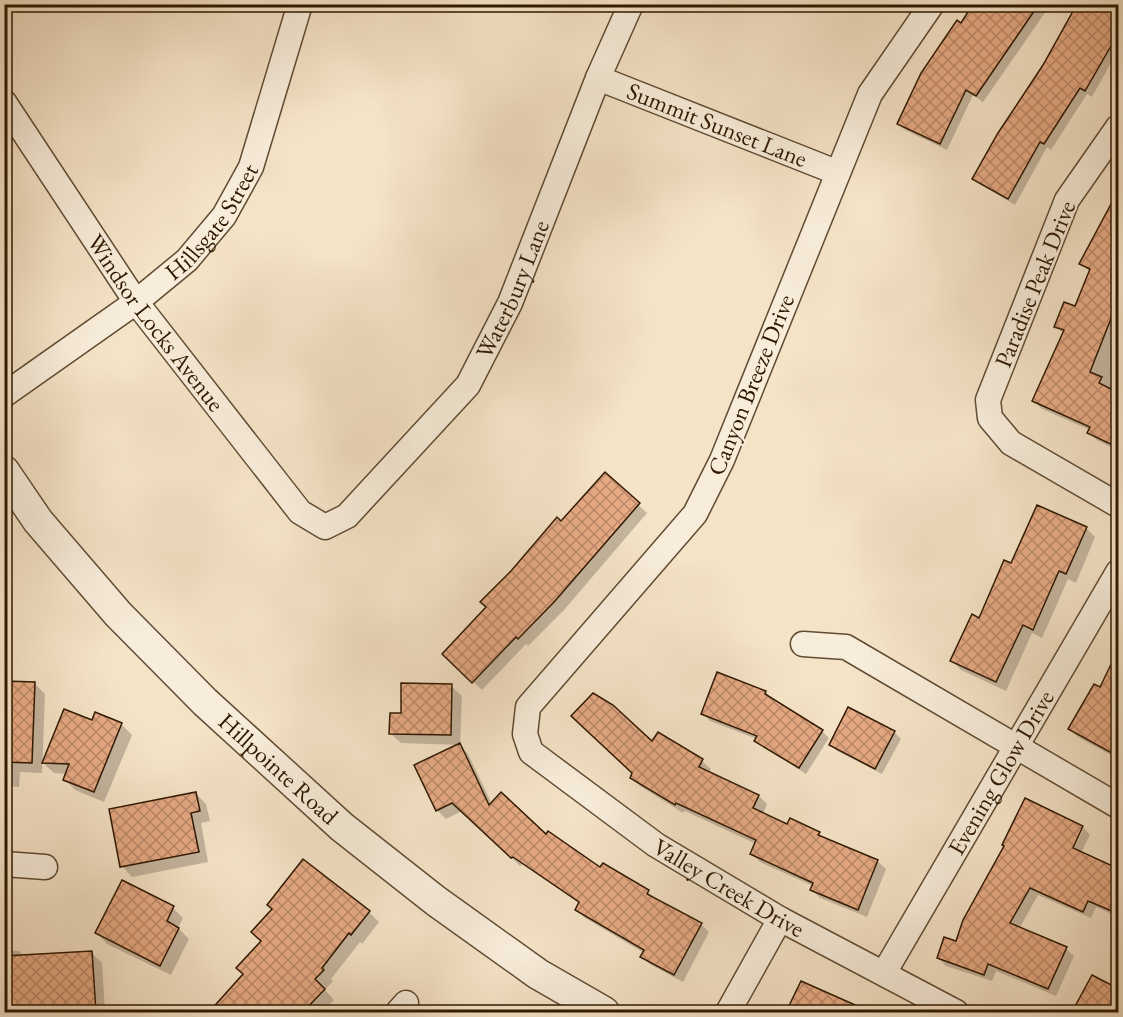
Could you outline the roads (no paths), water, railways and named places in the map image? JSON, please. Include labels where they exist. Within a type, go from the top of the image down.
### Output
[{"type":"street","name":"Hillsgate Street","points":[[4,395],[136,302],[187,260],[224,216],[251,166],[300,4]]},
{"type":"street","name":"Waterbury Lane","points":[[326,527],[347,516],[468,385],[510,303],[598,78],[631,4]]},
{"type":"street","name":"Canyon Breeze Drive","points":[[525,734],[528,706],[695,514],[722,460],[836,172],[870,94],[932,4]]},
{"type":"street","name":"Summit Sunset Lane","points":[[598,78],[836,172]]},
{"type":"street","name":"Windsor Locks Avenue","points":[[4,102],[136,302],[300,513],[326,527]]},
{"type":"street","name":"Paradise Peak Drive","points":[[1119,127],[1067,200],[988,400],[990,418],[1011,443],[1119,505]]},
{"type":"street","name":"Hillpointe Road","points":[[4,471],[38,521],[118,614],[205,702],[342,827],[436,901],[538,974],[604,1012]]},
{"type":"street","name":"Evening Glow Drive","points":[[884,974],[1119,572]]},
{"type":"street","points":[[803,644],[846,647],[1119,806]]},
{"type":"street","name":"Valley Creek Drive","points":[[525,734],[531,752],[656,844],[780,919],[956,1012]]},
{"type":"street","points":[[4,864],[45,867]]},
{"type":"street","points":[[728,1012],[780,919]]}]
